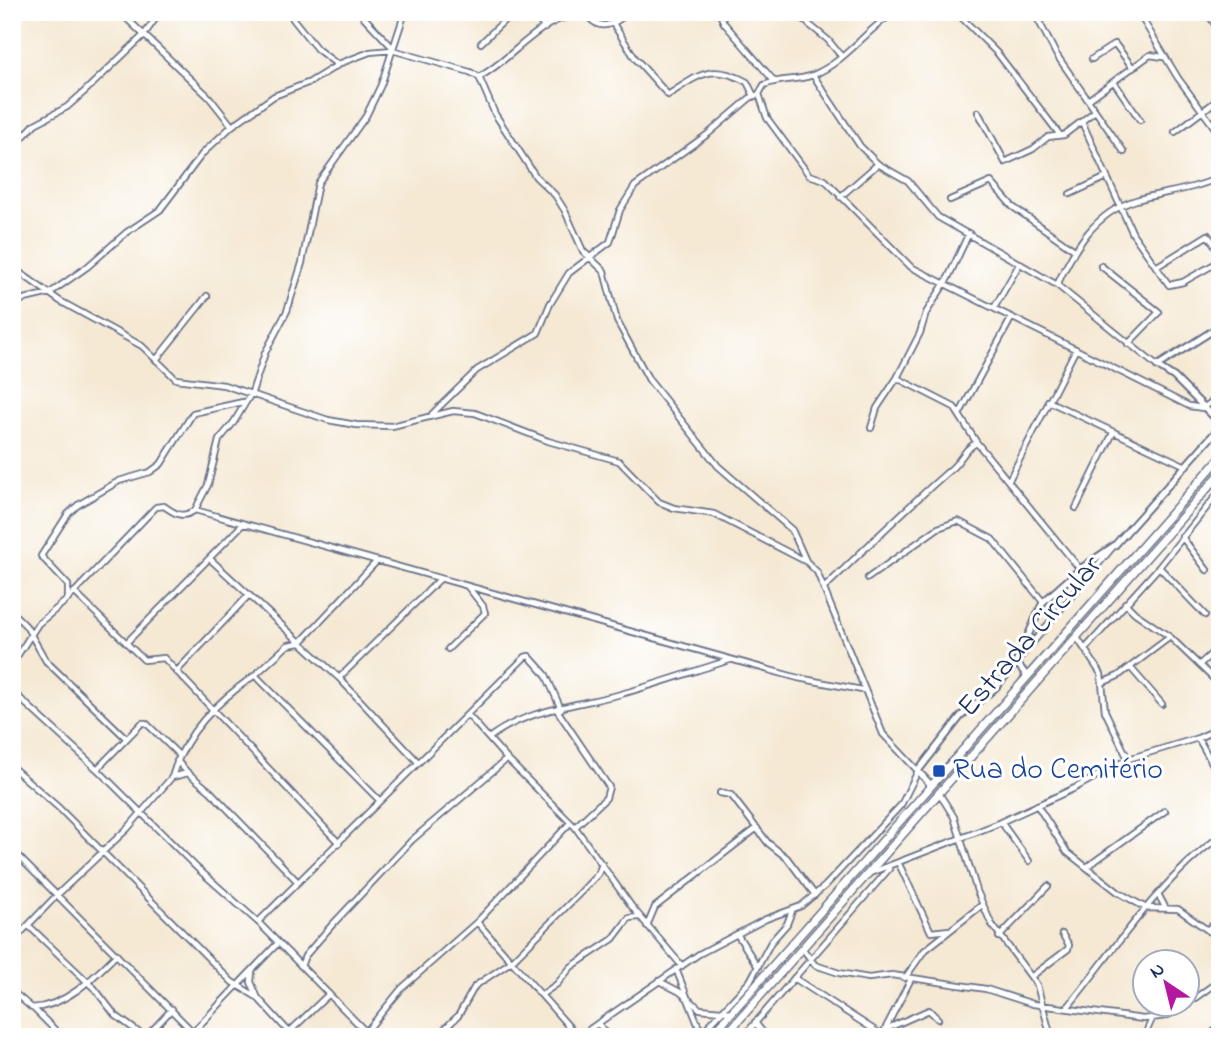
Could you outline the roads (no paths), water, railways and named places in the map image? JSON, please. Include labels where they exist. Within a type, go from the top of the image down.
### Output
[{"type":"main road","name":"Estrada Circular","points":[[710,1037],[1220,458]]},
{"type":"main road","name":"Estrada Circular","points":[[724,1037],[1220,474]]},
{"type":"street","points":[[120,12],[209,97],[232,127]]},
{"type":"street","points":[[12,149],[35,124],[66,107],[84,92],[144,36],[160,12]]},
{"type":"street","points":[[359,12],[393,49]]},
{"type":"street","points":[[12,664],[38,624],[68,599],[156,507],[164,506],[185,516],[195,510],[208,485],[219,440],[234,422],[252,392],[265,353],[286,311],[302,263],[318,183],[366,116],[381,85],[405,12]]},
{"type":"street","points":[[481,43],[513,12]]},
{"type":"street","points":[[532,12],[545,28]]},
{"type":"street","points":[[479,77],[562,17],[587,14],[596,24],[614,25],[629,12]]},
{"type":"street","points":[[719,12],[724,23],[774,81]]},
{"type":"street","points":[[794,12],[828,40],[842,57]]},
{"type":"street","points":[[432,414],[477,370],[538,333],[550,304],[569,273],[610,242],[620,210],[635,186],[682,154],[756,95],[764,85],[813,75],[852,51],[870,28],[895,12]]},
{"type":"street","points":[[956,12],[998,54],[1060,136]]},
{"type":"street","points":[[1034,12],[1056,54],[1124,152]]},
{"type":"street","points":[[1138,12],[1166,59],[1220,135]]},
{"type":"street","points":[[1207,12],[1220,32]]},
{"type":"street","points":[[293,19],[317,49],[338,65]]},
{"type":"street","points":[[614,25],[635,58],[668,95],[704,72],[715,71],[747,82],[767,117],[808,175],[825,180],[911,267],[1189,406],[1203,408],[1220,396]]},
{"type":"street","points":[[1092,59],[1115,44],[1133,68]]},
{"type":"street","points":[[12,302],[50,293],[87,267],[127,232],[160,210],[203,153],[232,127],[274,96],[310,82],[338,65],[370,52],[393,49],[479,77],[495,114],[536,177],[555,195],[565,211],[576,241],[604,271],[618,321],[649,380],[718,466],[792,530],[807,562],[825,587],[863,690],[883,734],[931,785]]},
{"type":"street","points":[[1088,100],[1150,55],[1159,54],[1166,59]]},
{"type":"street","points":[[477,922],[578,1037],[679,967],[737,934],[792,910],[815,895],[901,805],[918,771],[961,716],[995,688],[1220,425],[1174,377],[1128,344],[1057,285],[938,217],[908,181],[878,164],[851,134],[813,75]]},
{"type":"street","points":[[1114,82],[1140,120]]},
{"type":"street","points":[[1175,132],[1220,98]]},
{"type":"street","points":[[978,112],[1005,162],[1033,149],[1048,137],[1060,136],[1095,111]]},
{"type":"street","points":[[1082,122],[1138,244],[1173,286],[1220,261]]},
{"type":"street","points":[[840,197],[878,164]]},
{"type":"street","points":[[1070,194],[1107,177]]},
{"type":"street","points":[[1057,285],[1073,249],[1093,227],[1121,206],[1220,177]]},
{"type":"street","points":[[950,200],[991,183],[1013,208],[1073,249]]},
{"type":"street","points":[[871,428],[877,408],[897,379],[920,333],[926,313],[944,284],[969,233]]},
{"type":"street","points":[[1156,267],[1184,247],[1208,235],[1220,253]]},
{"type":"street","points":[[994,308],[1020,263]]},
{"type":"street","points":[[1101,266],[1159,312],[1128,344]]},
{"type":"street","points":[[12,267],[99,324],[138,343],[176,379],[252,392],[314,415],[356,425],[392,426],[432,414],[453,411],[475,413],[548,442],[619,461],[659,502],[674,508],[714,514],[807,562]]},
{"type":"street","points":[[156,360],[207,296]]},
{"type":"street","points":[[960,413],[1012,317]]},
{"type":"street","points":[[1157,366],[1220,326]]},
{"type":"street","points":[[1009,480],[1076,349]]},
{"type":"street","points":[[897,379],[954,407],[960,413],[977,443],[1080,569]]},
{"type":"street","points":[[1048,401],[1187,466]]},
{"type":"street","points":[[68,599],[68,585],[41,556],[68,514],[105,488],[150,472],[160,464],[193,413],[244,402]]},
{"type":"street","points":[[1076,508],[1113,433]]},
{"type":"street","points":[[825,587],[904,509],[952,468],[969,447],[977,443]]},
{"type":"street","points":[[1085,649],[1159,567],[1220,491]]},
{"type":"street","points":[[195,510],[731,660],[798,678],[863,690]]},
{"type":"street","points":[[869,578],[939,528],[958,521],[992,539],[1043,602]]},
{"type":"street","points":[[128,641],[243,524]]},
{"type":"street","points":[[1182,537],[1207,570]]},
{"type":"street","points":[[1016,663],[1043,602],[1080,569],[1115,545]]},
{"type":"street","points":[[209,559],[339,678],[418,762]]},
{"type":"street","points":[[14,938],[102,853],[172,778],[179,755],[190,736],[212,711],[288,645],[300,643],[377,561]]},
{"type":"street","points":[[1159,567],[1205,615]]},
{"type":"street","points":[[339,678],[440,579]]},
{"type":"street","points":[[449,649],[485,613],[484,606],[468,587]]},
{"type":"street","points":[[74,592],[128,641],[144,660],[163,658],[339,843]]},
{"type":"street","points":[[176,672],[248,596]]},
{"type":"street","points":[[1125,603],[1170,637],[1220,685]]},
{"type":"street","points":[[12,612],[26,626],[46,661],[126,738]]},
{"type":"street","points":[[288,632],[288,645]]},
{"type":"street","points":[[1076,635],[1104,682],[1105,711],[1128,759]]},
{"type":"street","points":[[1104,682],[1130,667],[1170,637]]},
{"type":"street","points":[[1199,665],[1220,646]]},
{"type":"street","points":[[258,922],[525,656],[529,656],[546,674],[559,709],[609,787],[606,797],[573,825],[477,922],[402,988],[366,1032]]},
{"type":"street","points":[[489,738],[517,720],[672,680],[731,660]]},
{"type":"street","points":[[1016,663],[1027,676]]},
{"type":"street","points":[[1130,667],[1162,704]]},
{"type":"street","points":[[255,675],[380,801]]},
{"type":"street","points":[[12,691],[142,812],[197,868],[258,922],[371,1037]]},
{"type":"street","points":[[468,715],[507,759],[573,825],[679,967],[699,1035]]},
{"type":"street","points":[[97,769],[126,738],[146,723],[179,755]]},
{"type":"street","points":[[869,874],[1001,822],[1076,788],[1128,759],[1198,738],[1220,727]]},
{"type":"street","points":[[1198,738],[1220,777]]},
{"type":"street","points":[[302,966],[306,956],[332,925],[412,840],[507,759]]},
{"type":"street","points":[[177,761],[210,790],[297,881]]},
{"type":"street","points":[[12,767],[237,986],[257,997]]},
{"type":"street","points":[[172,778],[188,773]]},
{"type":"street","points":[[938,792],[954,817],[982,905],[999,937],[1032,976],[1044,1005],[1051,1037]]},
{"type":"street","points":[[720,793],[731,794],[773,849],[787,858],[815,895]]},
{"type":"street","points":[[1037,805],[1064,849],[1118,892],[1146,908],[1165,907],[1189,914],[1220,939]]},
{"type":"street","points":[[1088,866],[1166,811]]},
{"type":"street","points":[[1001,822],[1028,861]]},
{"type":"street","points":[[647,926],[654,907],[757,828]]},
{"type":"street","points":[[1067,1008],[1158,894],[1193,857],[1220,836]]},
{"type":"street","points":[[12,850],[198,1037]]},
{"type":"street","points":[[436,1037],[458,1016],[475,986],[512,961],[598,874],[602,863]]},
{"type":"street","points":[[899,864],[934,943]]},
{"type":"street","points":[[743,1037],[889,868]]},
{"type":"street","points":[[598,874],[610,874]]},
{"type":"street","points":[[999,937],[1048,886]]},
{"type":"street","points":[[1158,894],[1165,907]]},
{"type":"street","points":[[905,978],[921,954],[982,905]]},
{"type":"street","points":[[699,1035],[758,967],[771,942],[787,924],[792,910]]},
{"type":"street","points":[[541,995],[557,984],[571,967],[613,939],[629,918],[640,917]]},
{"type":"street","points":[[1208,929],[1220,919]]},
{"type":"street","points":[[29,926],[121,1021],[146,1037],[173,1009]]},
{"type":"street","points":[[931,932],[952,929]]},
{"type":"street","points":[[1032,976],[1068,949],[1069,945],[1062,933]]},
{"type":"street","points":[[737,934],[758,967]]},
{"type":"street","points":[[193,1032],[278,943]]},
{"type":"street","points":[[802,948],[809,960],[822,968],[839,973],[869,978],[892,975],[986,989],[1044,1005],[1153,1019],[1180,1009],[1220,980]]},
{"type":"street","points":[[32,1008],[57,1002],[87,983],[117,954]]},
{"type":"street","points":[[252,971],[251,982],[257,997],[287,1035],[329,994]]},
{"type":"street","points":[[794,978],[882,1034]]},
{"type":"street","points":[[882,1034],[911,979]]},
{"type":"street","points":[[659,981],[680,992],[700,1009],[732,1012]]},
{"type":"street","points":[[12,991],[62,1037]]},
{"type":"street","points":[[1046,1018],[1058,1007]]},
{"type":"street","points":[[882,1034],[929,1010],[938,1019]]},
{"type":"street","points":[[1144,1037],[1153,1019]]},
{"type":"street","points":[[755,1022],[766,1037]]},
{"type":"street","points":[[598,1023],[608,1037]]},
{"type":"street","points":[[1207,1037],[1220,1027]]},
{"type":"place","name":"Rua do Cemitério","points":[[939,771]]}]
